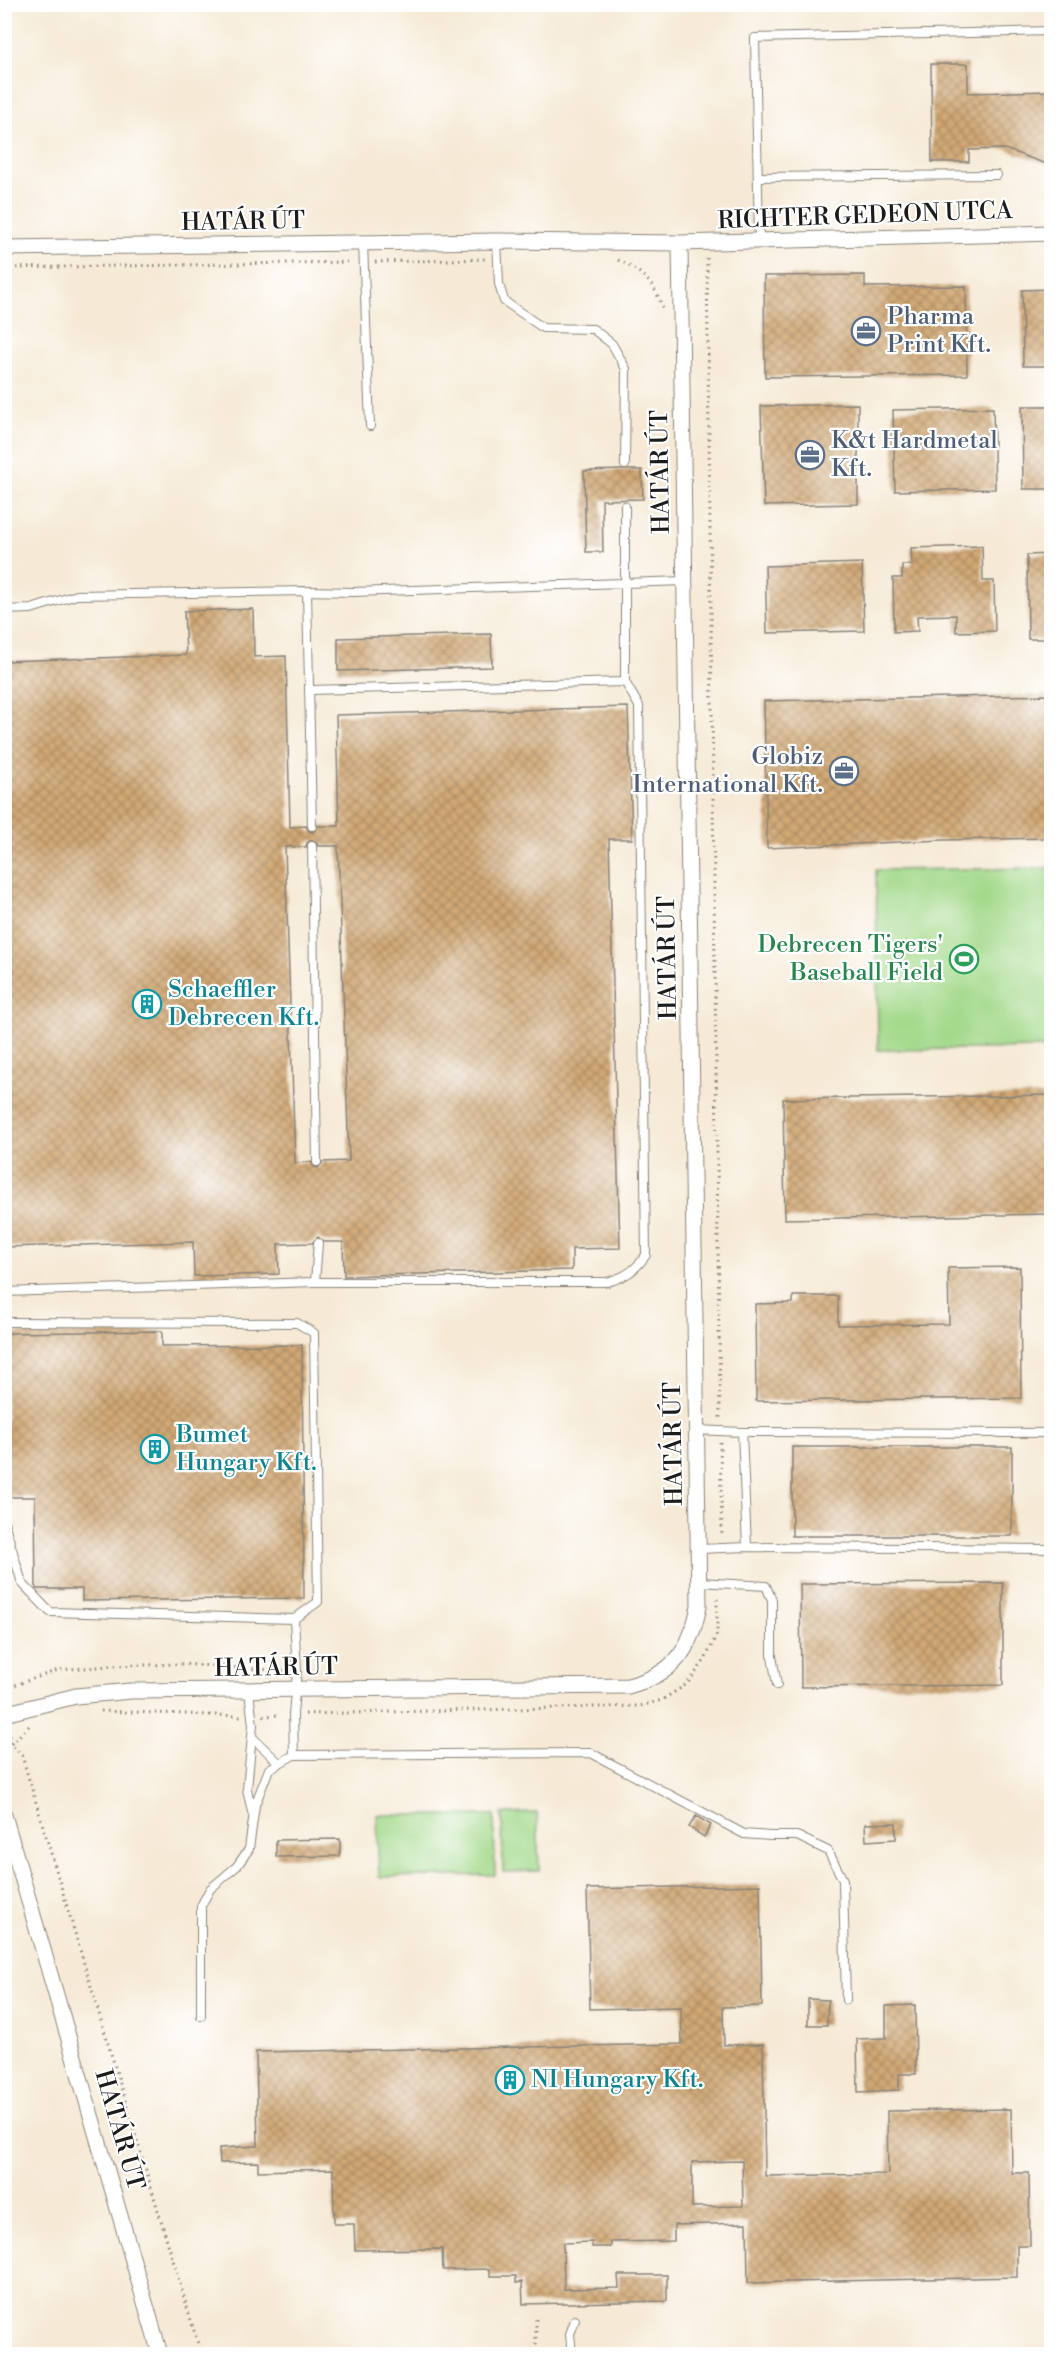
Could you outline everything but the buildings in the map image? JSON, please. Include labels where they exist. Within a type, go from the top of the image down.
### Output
[{"type":"street","name":"RICHTER GEDEON UTCA","points":[[680,243],[1052,233]]},
{"type":"street","name":"HATÁR ÚT","points":[[4,248],[497,241],[680,243],[699,1582],[699,1606],[695,1628],[686,1648],[676,1662],[663,1673],[647,1681],[628,1686],[131,1691],[76,1696],[4,1714]]},
{"type":"street","name":"HATÁR ÚT","points":[[4,1815],[160,2355]]},
{"type":"lane","points":[[759,240],[755,38],[1052,31]]},
{"type":"lane","points":[[758,177],[997,176]]},
{"type":"lane","points":[[497,241],[499,285],[504,301],[543,328],[593,330],[612,344],[626,369],[625,465]]},
{"type":"lane","points":[[363,243],[370,426]]},
{"type":"lane","points":[[4,1292],[315,1282],[607,1282],[625,1277],[638,1268],[646,1255],[639,705],[625,682],[625,506]]},
{"type":"lane","points":[[4,610],[31,609],[76,595],[352,592],[685,581]]},
{"type":"lane","points":[[306,591],[312,826]]},
{"type":"lane","points":[[309,690],[625,682]]},
{"type":"lane","points":[[312,846],[317,1162]]},
{"type":"lane","points":[[315,1282],[318,1242]]},
{"type":"lane","points":[[4,1322],[297,1323],[314,1333],[318,1602],[294,1619],[50,1612],[22,1583],[4,1522]]},
{"type":"lane","points":[[696,1430],[1052,1433]]},
{"type":"lane","points":[[742,1432],[747,1547]]},
{"type":"lane","points":[[698,1549],[747,1547],[1052,1549]]},
{"type":"lane","points":[[699,1582],[766,1586],[772,1600],[772,1656],[777,1685]]},
{"type":"lane","points":[[294,1619],[297,1671],[293,1714],[294,1755]]},
{"type":"lane","points":[[249,1691],[252,1737],[247,1789],[252,1816]]},
{"type":"lane","points":[[252,1737],[278,1762]]},
{"type":"lane","points":[[201,2016],[201,1906],[210,1889],[237,1866],[249,1849],[252,1816],[269,1769],[294,1755],[591,1753],[744,1834],[797,1836],[814,1843],[828,1851],[843,1880],[846,2000]]},
{"type":"lane","points":[[572,2355],[570,2334],[575,2320]]},
{"type":"path","points":[[707,243],[723,1548]]},
{"type":"path","points":[[4,268],[498,259]]},
{"type":"path","points":[[616,259],[639,270],[658,294],[665,320]]},
{"type":"path","points":[[99,1711],[252,1716],[640,1706],[662,1700],[687,1684],[709,1652],[717,1634],[718,1582]]},
{"type":"path","points":[[4,1689],[58,1670],[110,1666],[182,1664],[297,1671]]},
{"type":"path","points":[[4,1723],[11,1744],[22,1756],[201,2355]]},
{"type":"path","points":[[11,1744],[30,1726],[41,1723]]},
{"type":"path","points":[[536,2319],[536,2355]]},
{"type":"green space","name":"Debrecen Tigers' Baseball Field","points":[[1051,868],[1051,1048],[878,1050],[876,870]]},
{"type":"green space","points":[[537,1813],[539,1871],[503,1872],[502,1814]]},
{"type":"green space","points":[[377,1815],[494,1815],[495,1875],[379,1877]]},
{"type":"place","name":"Pharma Print Kft.","points":[[866,331]]},
{"type":"place","name":"K&t Hardmetal Kft.","points":[[810,455]]},
{"type":"place","name":"Globiz International Kft.","points":[[844,771]]},
{"type":"place","name":"Debrecen Tigers' Baseball Field","points":[[964,959]]},
{"type":"place","name":"Schaeffler Debrecen Kft.","points":[[147,1004]]},
{"type":"place","name":"Bumet Hungary Kft.","points":[[155,1449]]},
{"type":"place","name":"NI Hungary Kft.","points":[[510,2080]]}]
